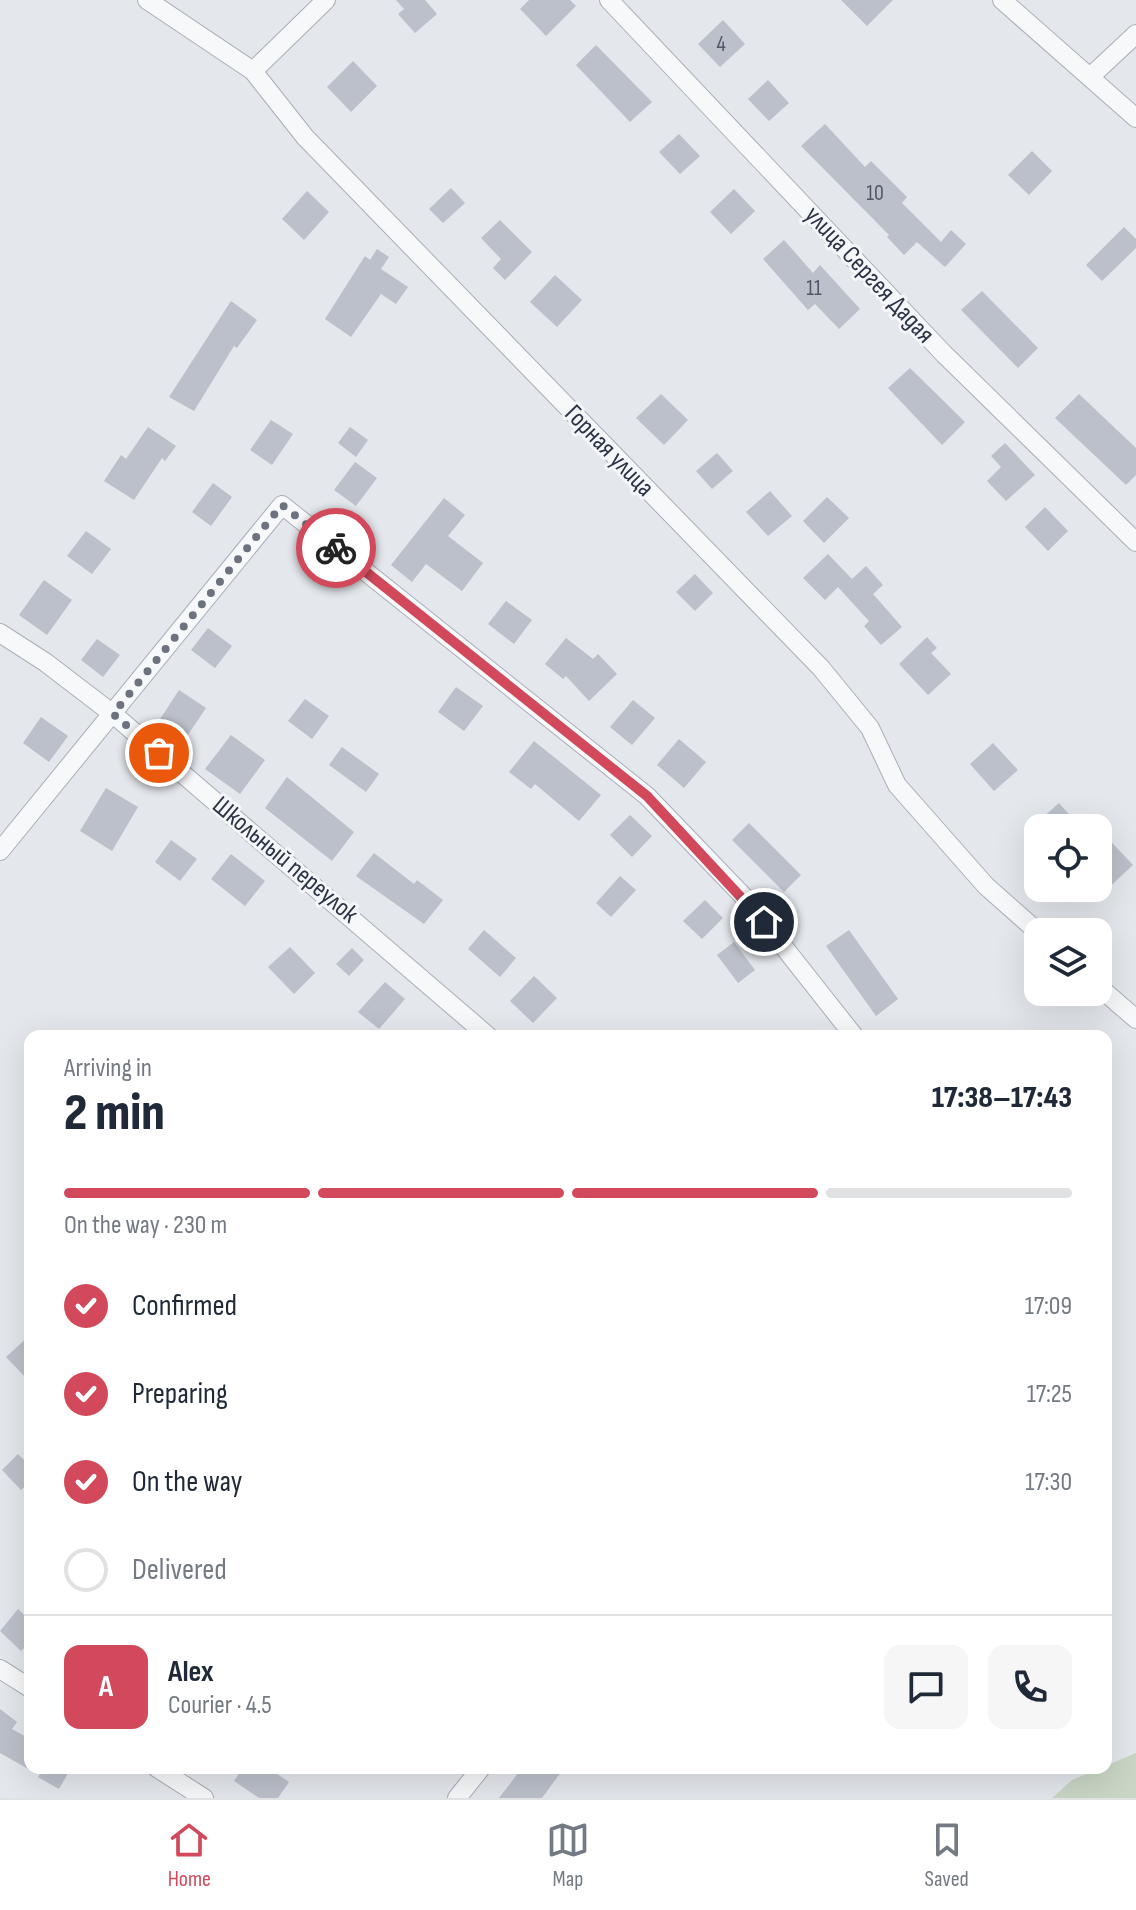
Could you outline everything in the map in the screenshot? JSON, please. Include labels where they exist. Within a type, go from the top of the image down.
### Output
[{"type":"street","name":"Горная улица","points":[[147,0],[253,71],[305,137],[821,668],[870,728],[897,785],[986,886],[1024,920]]},
{"type":"street","points":[[253,71],[326,0]]},
{"type":"street","name":"улица Сергея Дадая","points":[[609,0],[944,354],[1136,542]]},
{"type":"street","points":[[1002,0],[1136,118]]},
{"type":"street","points":[[1090,77],[1136,34]]},
{"type":"street","points":[[0,851],[282,505],[647,796],[746,899],[849,1030]]},
{"type":"street","name":"Школьный переулок","points":[[0,633],[45,662],[113,714],[481,1030]]},
{"type":"street","points":[[1112,998],[1136,1019]]},
{"type":"street","points":[[0,1669],[24,1681]]},
{"type":"street","points":[[166,1774],[204,1798]]},
{"type":"street","points":[[457,1798],[476,1774]]},
{"type":"green space","points":[[1136,1753],[1136,1798],[1052,1798],[1072,1780],[1086,1774],[1112,1774],[1112,1763]]},
{"type":"building","points":[[396,0],[425,0],[437,14],[415,33],[398,14],[404,9]]},
{"type":"building","points":[[529,0],[570,0],[576,6],[546,36],[520,9]]},
{"type":"building","points":[[841,0],[893,0],[867,26]]},
{"type":"building","points":[[723,20],[745,44],[720,67],[698,44]]},
{"type":"building","points":[[596,45],[652,102],[630,122],[576,65]]},
{"type":"building","points":[[353,61],[377,86],[351,112],[327,87]]},
{"type":"building","points":[[768,80],[789,103],[769,121],[748,99]]},
{"type":"building","points":[[825,124],[865,167],[871,161],[907,197],[902,203],[941,242],[951,230],[966,244],[945,267],[917,242],[904,255],[887,237],[889,235],[801,146]]},
{"type":"building","points":[[679,134],[700,156],[680,174],[659,152]]},
{"type":"building","points":[[1032,151],[1052,171],[1029,195],[1008,175]]},
{"type":"building","points":[[451,188],[465,203],[443,223],[429,209]]},
{"type":"building","points":[[734,189],[755,211],[731,234],[710,212]]},
{"type":"building","points":[[307,191],[329,212],[304,240],[282,219]]},
{"type":"building","points":[[500,220],[532,252],[505,280],[493,268],[501,259],[481,238]]},
{"type":"building","points":[[1124,227],[1136,239],[1136,248],[1102,281],[1086,265]]},
{"type":"building","points":[[784,240],[813,273],[820,265],[860,309],[839,329],[815,304],[808,310],[763,259]]},
{"type":"building","points":[[377,249],[389,257],[381,269],[408,287],[396,304],[381,294],[351,337],[325,319],[365,256],[370,260]]},
{"type":"building","points":[[555,275],[582,300],[557,327],[530,302]]},
{"type":"building","points":[[982,291],[1038,348],[1018,368],[961,310]]},
{"type":"building","points":[[231,301],[257,320],[237,348],[234,346],[194,411],[169,397]]},
{"type":"building","points":[[910,368],[965,422],[942,445],[888,388]]},
{"type":"building","points":[[661,394],[688,420],[664,445],[636,418]]},
{"type":"building","points":[[1079,394],[1136,448],[1136,475],[1126,485],[1055,418]]},
{"type":"building","points":[[271,420],[293,434],[272,465],[250,450]]},
{"type":"building","points":[[148,427],[176,446],[165,461],[162,458],[134,500],[104,481],[121,455],[126,459]]},
{"type":"building","points":[[350,427],[368,440],[356,457],[338,443]]},
{"type":"building","points":[[1005,443],[1035,475],[1006,501],[987,481],[1001,467],[991,456]]},
{"type":"building","points":[[717,453],[733,471],[712,489],[696,471]]},
{"type":"building","points":[[355,462],[377,478],[356,506],[334,490]]},
{"type":"building","points":[[213,483],[232,497],[211,526],[192,512]]},
{"type":"building","points":[[770,491],[792,516],[768,536],[746,512]]},
{"type":"building","points":[[827,497],[849,518],[824,543],[803,521]]},
{"type":"building","points":[[444,498],[465,515],[448,536],[483,563],[462,591],[426,564],[412,582],[391,565]]},
{"type":"building","points":[[1045,507],[1068,531],[1048,551],[1025,527]]},
{"type":"building","points":[[86,531],[111,549],[92,574],[67,556]]},
{"type":"building","points":[[828,554],[852,579],[866,566],[883,585],[873,594],[902,627],[881,645],[864,626],[869,621],[838,587],[825,600],[803,578]]},
{"type":"building","points":[[695,574],[713,593],[695,611],[676,592]]},
{"type":"building","points":[[44,580],[72,600],[47,635],[19,615]]},
{"type":"building","points":[[506,601],[532,620],[514,644],[488,624]]},
{"type":"building","points":[[208,628],[232,646],[215,668],[191,650]]},
{"type":"building","points":[[927,637],[937,648],[931,653],[951,674],[928,695],[899,664]]},
{"type":"building","points":[[566,638],[593,659],[598,654],[617,674],[589,701],[566,676],[563,679],[545,664]]},
{"type":"building","points":[[97,639],[120,655],[103,677],[81,660]]},
{"type":"building","points":[[456,687],[483,706],[464,731],[438,712]]},
{"type":"building","points":[[179,690],[206,708],[179,748],[153,730]]},
{"type":"building","points":[[305,699],[329,716],[312,739],[288,721]]},
{"type":"building","points":[[633,700],[655,718],[632,745],[610,727]]},
{"type":"building","points":[[41,717],[68,736],[49,762],[23,743]]},
{"type":"building","points":[[231,735],[265,760],[240,794],[205,769]]},
{"type":"building","points":[[679,739],[706,762],[684,788],[657,765]]},
{"type":"building","points":[[534,741],[601,795],[579,821],[535,784],[531,789],[509,772]]},
{"type":"building","points":[[993,743],[1018,770],[994,791],[970,764]]},
{"type":"building","points":[[342,747],[379,774],[366,792],[329,765]]},
{"type":"building","points":[[287,777],[354,832],[332,861],[265,808]]},
{"type":"building","points":[[106,788],[138,807],[112,851],[80,831]]},
{"type":"building","points":[[1059,803],[1069,814],[1047,814]]},
{"type":"building","points":[[630,815],[652,836],[632,857],[610,835]]},
{"type":"building","points":[[749,823],[801,875],[784,892],[732,840]]},
{"type":"building","points":[[171,840],[197,859],[180,881],[155,862]]},
{"type":"building","points":[[1112,843],[1133,865],[1112,884]]},
{"type":"building","points":[[374,853],[414,884],[417,880],[443,900],[424,924],[356,876]]},
{"type":"building","points":[[231,854],[265,881],[245,906],[211,879]]},
{"type":"building","points":[[620,876],[636,890],[611,917],[596,903]]},
{"type":"building","points":[[705,900],[723,918],[702,939],[683,921]]},
{"type":"building","points":[[484,930],[516,958],[500,977],[468,949]]},
{"type":"building","points":[[849,930],[898,999],[876,1016],[826,946]]},
{"type":"building","points":[[734,942],[755,970],[738,983],[717,955]]},
{"type":"building","points":[[290,947],[315,973],[294,994],[268,967]]},
{"type":"building","points":[[352,948],[364,960],[349,976],[336,964]]},
{"type":"building","points":[[534,976],[557,998],[533,1023],[510,1001]]},
{"type":"building","points":[[385,982],[405,999],[379,1029],[358,1012]]},
{"type":"building","points":[[24,1340],[24,1376],[6,1357]]},
{"type":"building","points":[[18,1454],[24,1460],[24,1487],[21,1490],[2,1470]]},
{"type":"building","points":[[18,1609],[24,1615],[24,1648],[21,1651],[0,1631]]},
{"type":"building","points":[[0,1709],[17,1722],[12,1729],[24,1736],[24,1767],[0,1753]]},
{"type":"building","points":[[40,1774],[68,1774],[59,1789],[38,1777]]},
{"type":"building","points":[[239,1774],[277,1774],[289,1782],[278,1798],[259,1798],[234,1781]]},
{"type":"building","points":[[517,1774],[560,1774],[542,1798],[499,1798]]},
{"type":"way so far","points":[[159,753],[113,714],[282,505],[336,548]]},
{"type":"route","points":[[336,548],[647,796],[746,899],[764,922]]}]
